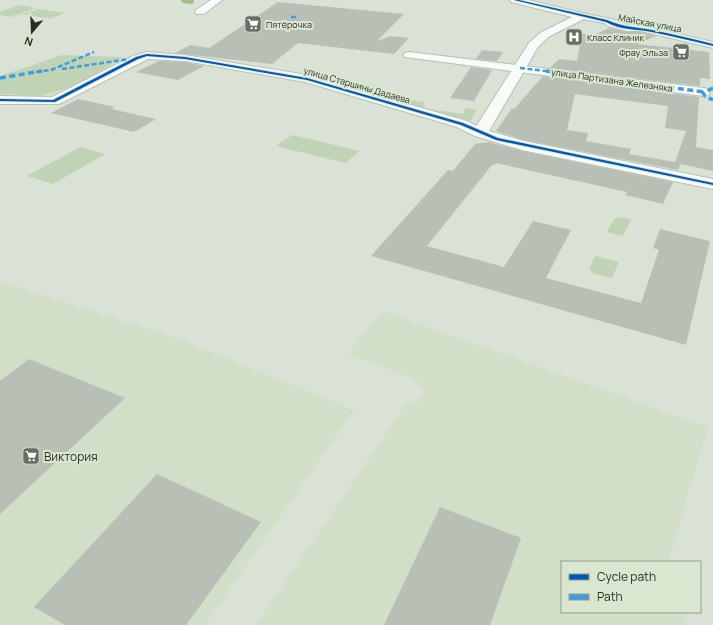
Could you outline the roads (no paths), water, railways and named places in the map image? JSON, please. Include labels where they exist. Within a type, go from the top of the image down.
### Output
[{"type":"street","points":[[200,12],[217,0]]},
{"type":"street","name":"Майская улица","points":[[515,0],[608,21],[617,26],[641,28],[713,45]]},
{"type":"street","points":[[480,133],[533,45],[544,35],[582,16]]},
{"type":"street","name":"улица Старшины Дадаева","points":[[0,100],[54,101],[137,58],[148,55],[200,60],[307,79],[462,124],[480,133],[522,145],[713,184]]},
{"type":"street","name":"улица Партизана Железняка","points":[[409,55],[520,68],[710,94]]},
{"type":"street","points":[[0,112],[22,101]]},
{"type":"waterway","points":[[184,0],[191,1]]},
{"type":"place","name":"Пятёрочка","points":[[253,24]]},
{"type":"place","name":"Класс Клиник","points":[[574,37]]},
{"type":"place","name":"Фрау Эльза","points":[[681,52]]},
{"type":"place","name":"Виктория","points":[[31,456]]}]
